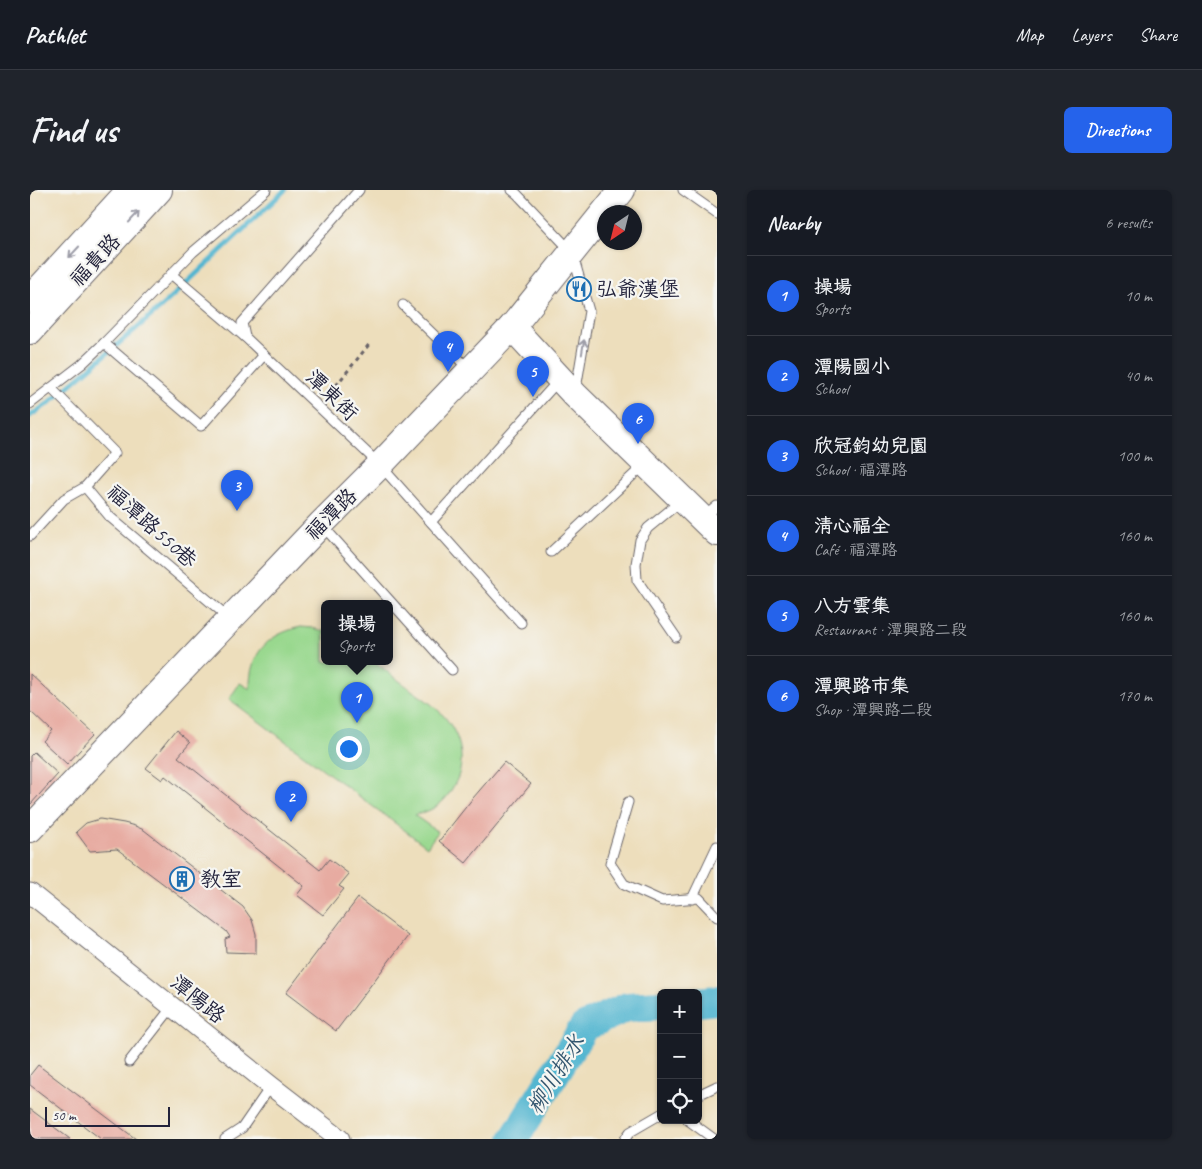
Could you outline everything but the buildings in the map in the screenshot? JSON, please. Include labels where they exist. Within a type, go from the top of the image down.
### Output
[{"type":"street","name":"福貴路","points":[[30,299],[130,190]]},
{"type":"street","name":"福貴路","points":[[30,331],[159,190]]},
{"type":"street","name":"福潭路","points":[[30,829],[512,327],[622,190]]},
{"type":"street","points":[[512,327],[567,387],[682,500],[712,519]]},
{"type":"street","name":"潭陽路","points":[[30,893],[340,1139]]},
{"type":"lane","points":[[30,404],[82,364],[193,252],[266,190]]},
{"type":"lane","points":[[245,336],[242,323],[359,190]]},
{"type":"lane","points":[[431,522],[567,387],[589,311],[572,252],[512,190]]},
{"type":"lane","points":[[683,190],[717,214]]},
{"type":"lane","name":"潭東街","points":[[171,274],[245,336],[380,465],[522,623]]},
{"type":"lane","points":[[403,305],[470,370]]},
{"type":"lane","points":[[104,343],[201,426],[264,355]]},
{"type":"lane","points":[[50,388],[115,453],[85,487]]},
{"type":"lane","points":[[552,552],[645,464]]},
{"type":"lane","name":"福潭路550巷","points":[[30,536],[64,499],[85,487],[110,517],[230,619]]},
{"type":"lane","points":[[676,637],[637,580],[636,564],[640,540],[648,528],[682,500]]},
{"type":"lane","points":[[321,524],[389,600]]},
{"type":"lane","points":[[393,604],[452,670]]},
{"type":"lane","points":[[628,802],[610,863],[624,884],[662,901],[699,898],[717,917]]},
{"type":"lane","points":[[692,899],[717,846]]},
{"type":"lane","points":[[129,1062],[172,1007]]},
{"type":"lane","points":[[225,1139],[242,1128],[271,1086]]},
{"type":"lane","points":[[702,1093],[717,1086]]},
{"type":"lane","points":[[625,1139],[630,1132],[657,1116]]},
{"type":"lane","points":[[693,1124],[714,1139]]},
{"type":"path","points":[[319,407],[371,342]]},
{"type":"green space","points":[[301,627],[321,630],[321,665],[378,665],[435,707],[452,728],[460,747],[461,767],[458,777],[450,793],[442,802],[432,809],[414,815],[438,832],[427,847],[229,699],[240,683],[250,689],[253,666],[262,647],[270,640],[289,630]]},
{"type":"waterway","points":[[30,416],[49,403],[160,308],[285,190]]},
{"type":"waterway","name":"柳川排水","points":[[702,1002],[717,1000]]},
{"type":"waterway","name":"柳川排水","points":[[514,1139],[584,1027],[627,1007],[657,1005]]},
{"type":"place","name":"弘爺漢堡","points":[[579,289]]},
{"type":"place","name":"清心福全","points":[[448,372]]},
{"type":"place","name":"八方雲集","points":[[533,397]]},
{"type":"place","name":"潭興路市集","points":[[638,444]]},
{"type":"place","name":"欣冠鈞幼兒園","points":[[237,511]]},
{"type":"place","name":"操場","points":[[357,723]]},
{"type":"place","name":"潭陽國小","points":[[291,822]]},
{"type":"place","name":"教室","points":[[182,879]]}]
